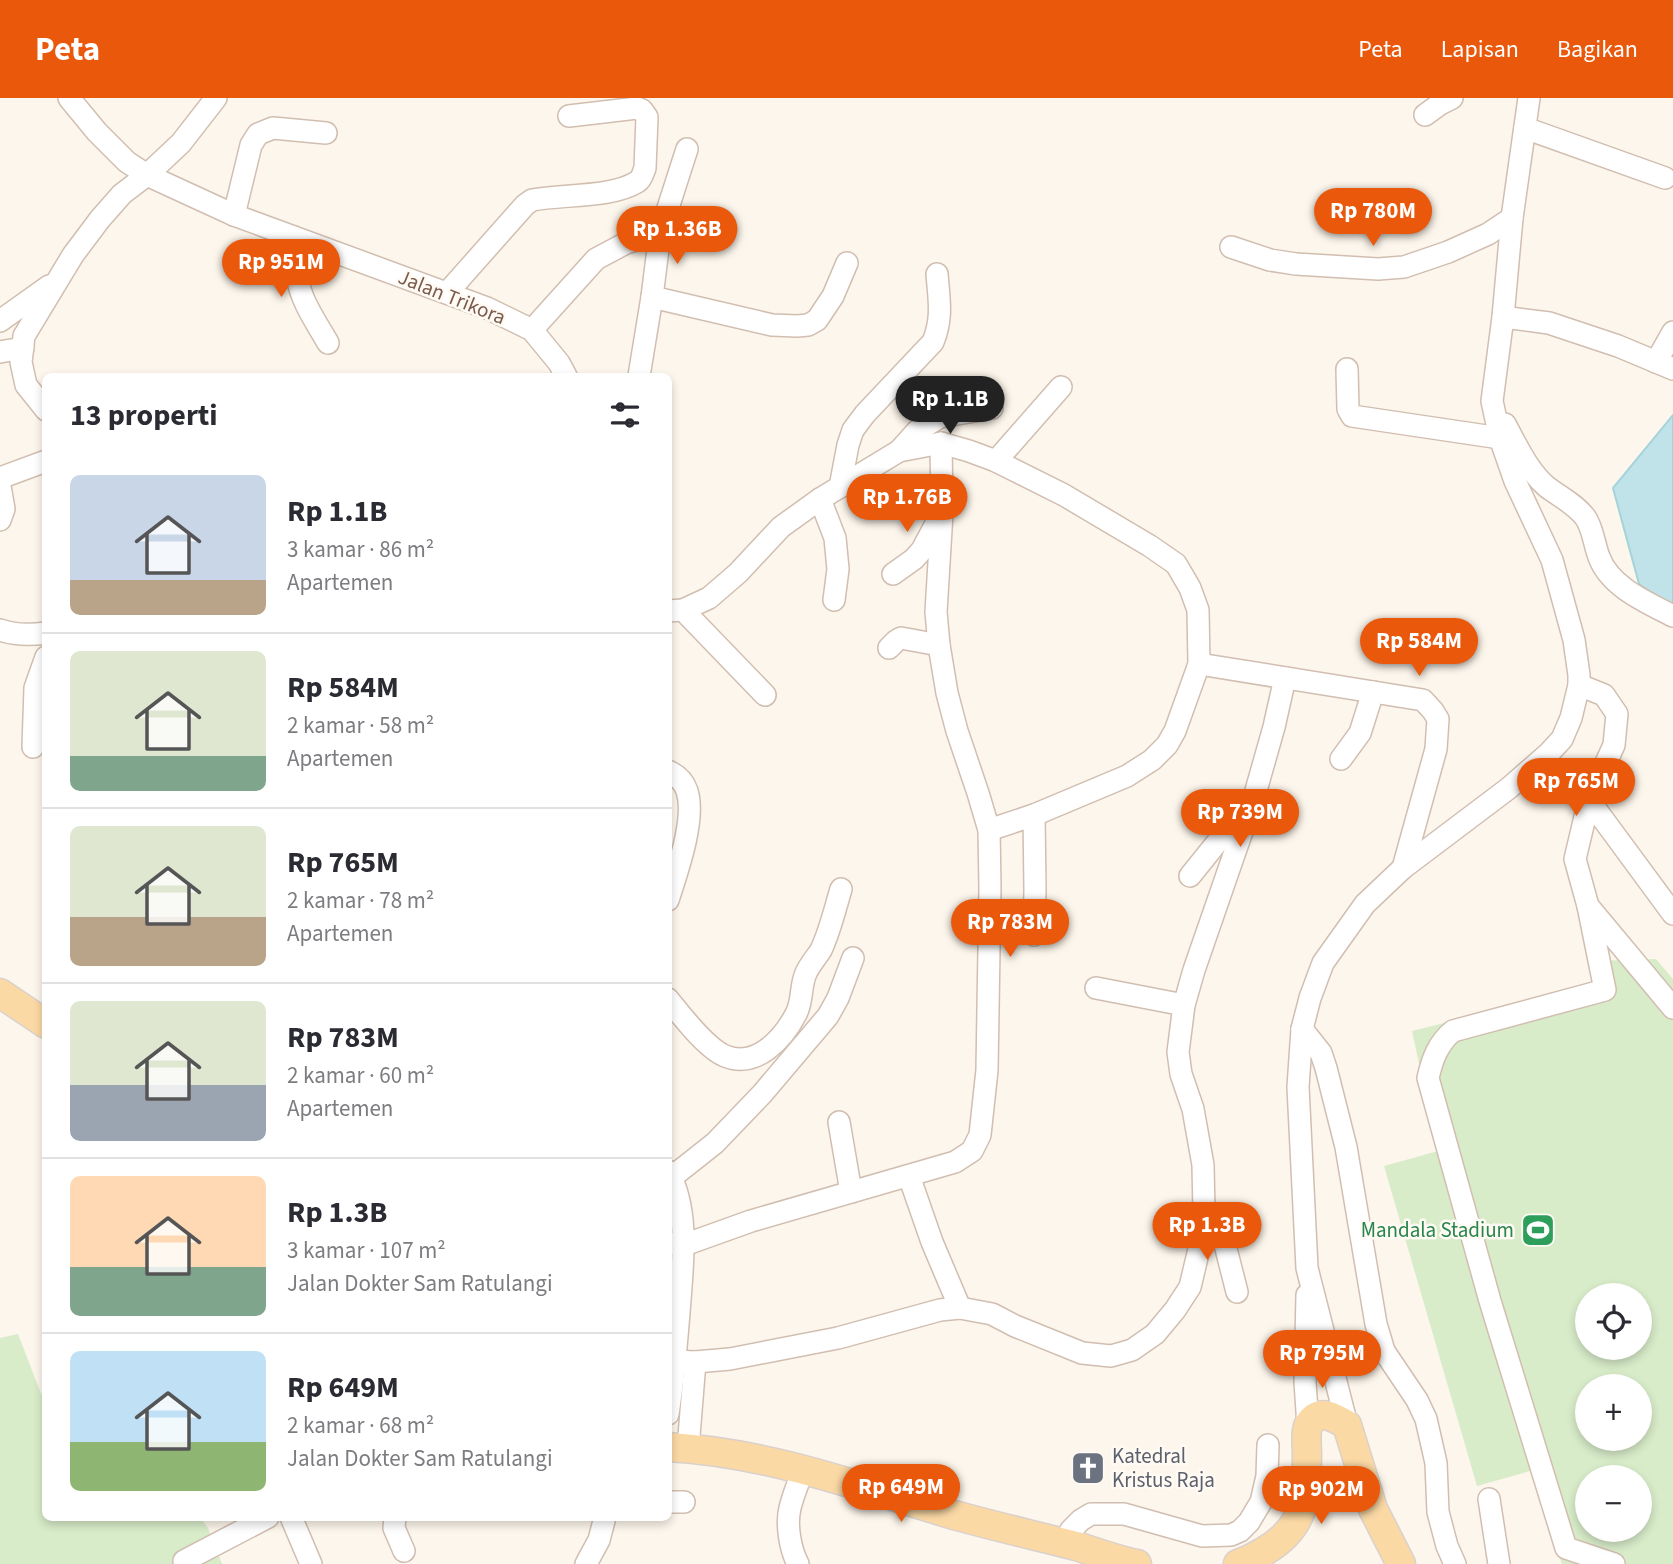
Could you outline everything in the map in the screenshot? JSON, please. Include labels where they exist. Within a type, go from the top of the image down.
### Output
[{"type":"main road","points":[[0,993],[42,1021]]},
{"type":"main road","points":[[1238,1564],[1280,1542],[1291,1532],[1303,1504],[1306,1488],[1308,1426],[1315,1418],[1323,1415],[1334,1417],[1347,1425],[1373,1509],[1401,1564]]},
{"type":"main road","points":[[678,1448],[803,1469],[1075,1551],[1137,1564]]},
{"type":"street","name":"Jalan Trikora","points":[[69,98],[127,162],[147,175],[234,215],[487,307],[532,330],[564,373]]},
{"type":"street","points":[[42,405],[26,384],[21,362],[24,336],[56,281],[100,219],[121,194],[147,175],[181,143],[216,98]]},
{"type":"street","points":[[1425,115],[1452,98]]},
{"type":"street","points":[[1308,1426],[1305,1382],[1307,1268],[1298,1087],[1302,1029],[1310,998],[1323,963],[1365,904],[1403,868],[1509,788],[1562,739],[1571,718],[1579,685],[1574,640],[1552,560],[1515,481],[1500,438],[1492,401],[1512,218],[1529,98]]},
{"type":"street","points":[[447,293],[532,200],[608,192],[638,182],[645,168],[647,117],[642,110],[636,108],[569,116]]},
{"type":"street","points":[[234,215],[251,145],[258,134],[272,128],[326,133]]},
{"type":"street","points":[[1525,128],[1665,178]]},
{"type":"street","points":[[639,373],[660,233],[687,149]]},
{"type":"street","points":[[1231,247],[1270,260],[1296,264],[1378,269],[1404,267],[1448,252],[1488,234],[1512,218]]},
{"type":"street","points":[[532,330],[596,259],[626,243],[660,233]]},
{"type":"street","points":[[294,237],[297,279],[308,309],[328,343]]},
{"type":"street","points":[[652,297],[772,325],[808,325],[817,320],[833,296],[848,262]]},
{"type":"street","points":[[840,486],[853,430],[933,342],[939,327],[937,274]]},
{"type":"street","points":[[0,321],[56,281]]},
{"type":"street","points":[[1503,317],[1549,323],[1618,345],[1664,366],[1673,332]]},
{"type":"street","points":[[0,352],[23,348]]},
{"type":"street","points":[[1347,369],[1348,409],[1352,415],[1500,438]]},
{"type":"street","points":[[996,461],[1061,387]]},
{"type":"street","points":[[1492,401],[1534,473],[1587,519],[1606,573],[1624,588],[1673,616]]},
{"type":"street","points":[[765,695],[676,611],[709,598],[738,573],[781,527],[840,486],[898,451],[917,431],[940,417],[992,408]]},
{"type":"street","points":[[898,451],[942,443],[996,461],[1064,495],[1177,564],[1198,610],[1199,664],[1175,731],[1167,745],[1152,760],[1127,776],[1034,815],[989,830]]},
{"type":"street","points":[[676,1244],[955,1162],[972,1151],[980,1135],[988,1070],[989,830],[957,731],[939,645],[936,612],[942,513],[942,443]]},
{"type":"street","points":[[0,478],[42,462]]},
{"type":"street","points":[[0,486],[4,509],[0,520]]},
{"type":"street","points":[[820,499],[835,538],[838,569],[834,600]]},
{"type":"street","points":[[893,575],[915,559],[942,513]]},
{"type":"street","points":[[0,630],[42,634]]},
{"type":"street","points":[[889,648],[896,640],[901,639],[939,645]]},
{"type":"street","points":[[1199,664],[1423,700],[1438,719],[1436,749],[1403,868]]},
{"type":"street","points":[[33,747],[35,688],[42,668]]},
{"type":"street","points":[[685,1362],[730,1359],[838,1338],[940,1310],[960,1308],[992,1314],[1083,1353],[1111,1356],[1132,1350],[1155,1334],[1190,1287],[1204,1213],[1203,1165],[1193,1109],[1181,1074],[1178,1052],[1184,1005],[1255,794],[1285,678]]},
{"type":"street","points":[[1579,685],[1604,695],[1617,714],[1614,745],[1589,800],[1575,859],[1588,906],[1605,990],[1453,1031],[1432,1058],[1428,1078],[1498,1327],[1569,1556],[1614,1564]]},
{"type":"street","points":[[1341,760],[1360,733],[1373,692]]},
{"type":"street","points":[[672,774],[687,789],[689,798],[689,817],[683,851],[672,887]]},
{"type":"street","points":[[1190,876],[1255,794]]},
{"type":"street","points":[[1589,800],[1673,915]]},
{"type":"street","points":[[1034,815],[1034,935]]},
{"type":"street","points":[[672,1004],[687,1023],[725,1056],[741,1059],[755,1057],[766,1051],[790,1026],[798,1010],[805,974],[821,950],[841,889]]},
{"type":"street","points":[[1588,906],[1673,1008]]},
{"type":"street","points":[[672,1173],[715,1143],[762,1094],[828,1016],[838,998],[853,957]]},
{"type":"street","points":[[1096,988],[1184,1005]]},
{"type":"street","points":[[1302,1029],[1321,1053],[1326,1068],[1346,1147],[1376,1324],[1384,1352],[1417,1400],[1426,1419],[1436,1463],[1438,1512],[1455,1564]]},
{"type":"street","points":[[839,1122],[851,1192]]},
{"type":"street","points":[[909,1175],[932,1242],[960,1308]]},
{"type":"street","points":[[672,1179],[677,1190],[676,1244],[685,1362],[678,1448]]},
{"type":"street","points":[[1204,1213],[1214,1220],[1223,1237],[1237,1292]]},
{"type":"street","points":[[1307,1268],[1347,1425]]},
{"type":"street","points":[[672,1403],[685,1362]]},
{"type":"street","points":[[1075,1551],[1071,1530],[1091,1514],[1124,1514],[1202,1536],[1231,1535],[1240,1531],[1262,1502],[1267,1476],[1268,1445]]},
{"type":"street","points":[[798,1564],[790,1536],[789,1511],[803,1469]]},
{"type":"street","points":[[1489,1499],[1499,1564]]},
{"type":"street","points":[[184,1561],[260,1521]]},
{"type":"street","points":[[293,1521],[311,1564]]},
{"type":"street","points":[[395,1521],[394,1528],[404,1551]]},
{"type":"street","points":[[586,1564],[599,1540],[604,1521]]},
{"type":"green space","name":"Mandala Stadium","points":[[1656,959],[1673,979],[1673,1564],[1562,1564],[1530,1471],[1477,1486],[1384,1166],[1438,1151],[1412,1031],[1597,985],[1593,961]]},
{"type":"green space","points":[[18,1334],[42,1396],[42,1521],[203,1521],[222,1564],[0,1564],[0,1338]]},
{"type":"water","points":[[1673,415],[1673,608],[1639,584],[1613,488]]},
{"type":"place","name":"Mandala Stadium","points":[[1538,1230]]},
{"type":"place","name":"Katedral Kristus Raja","points":[[1088,1468]]}]
